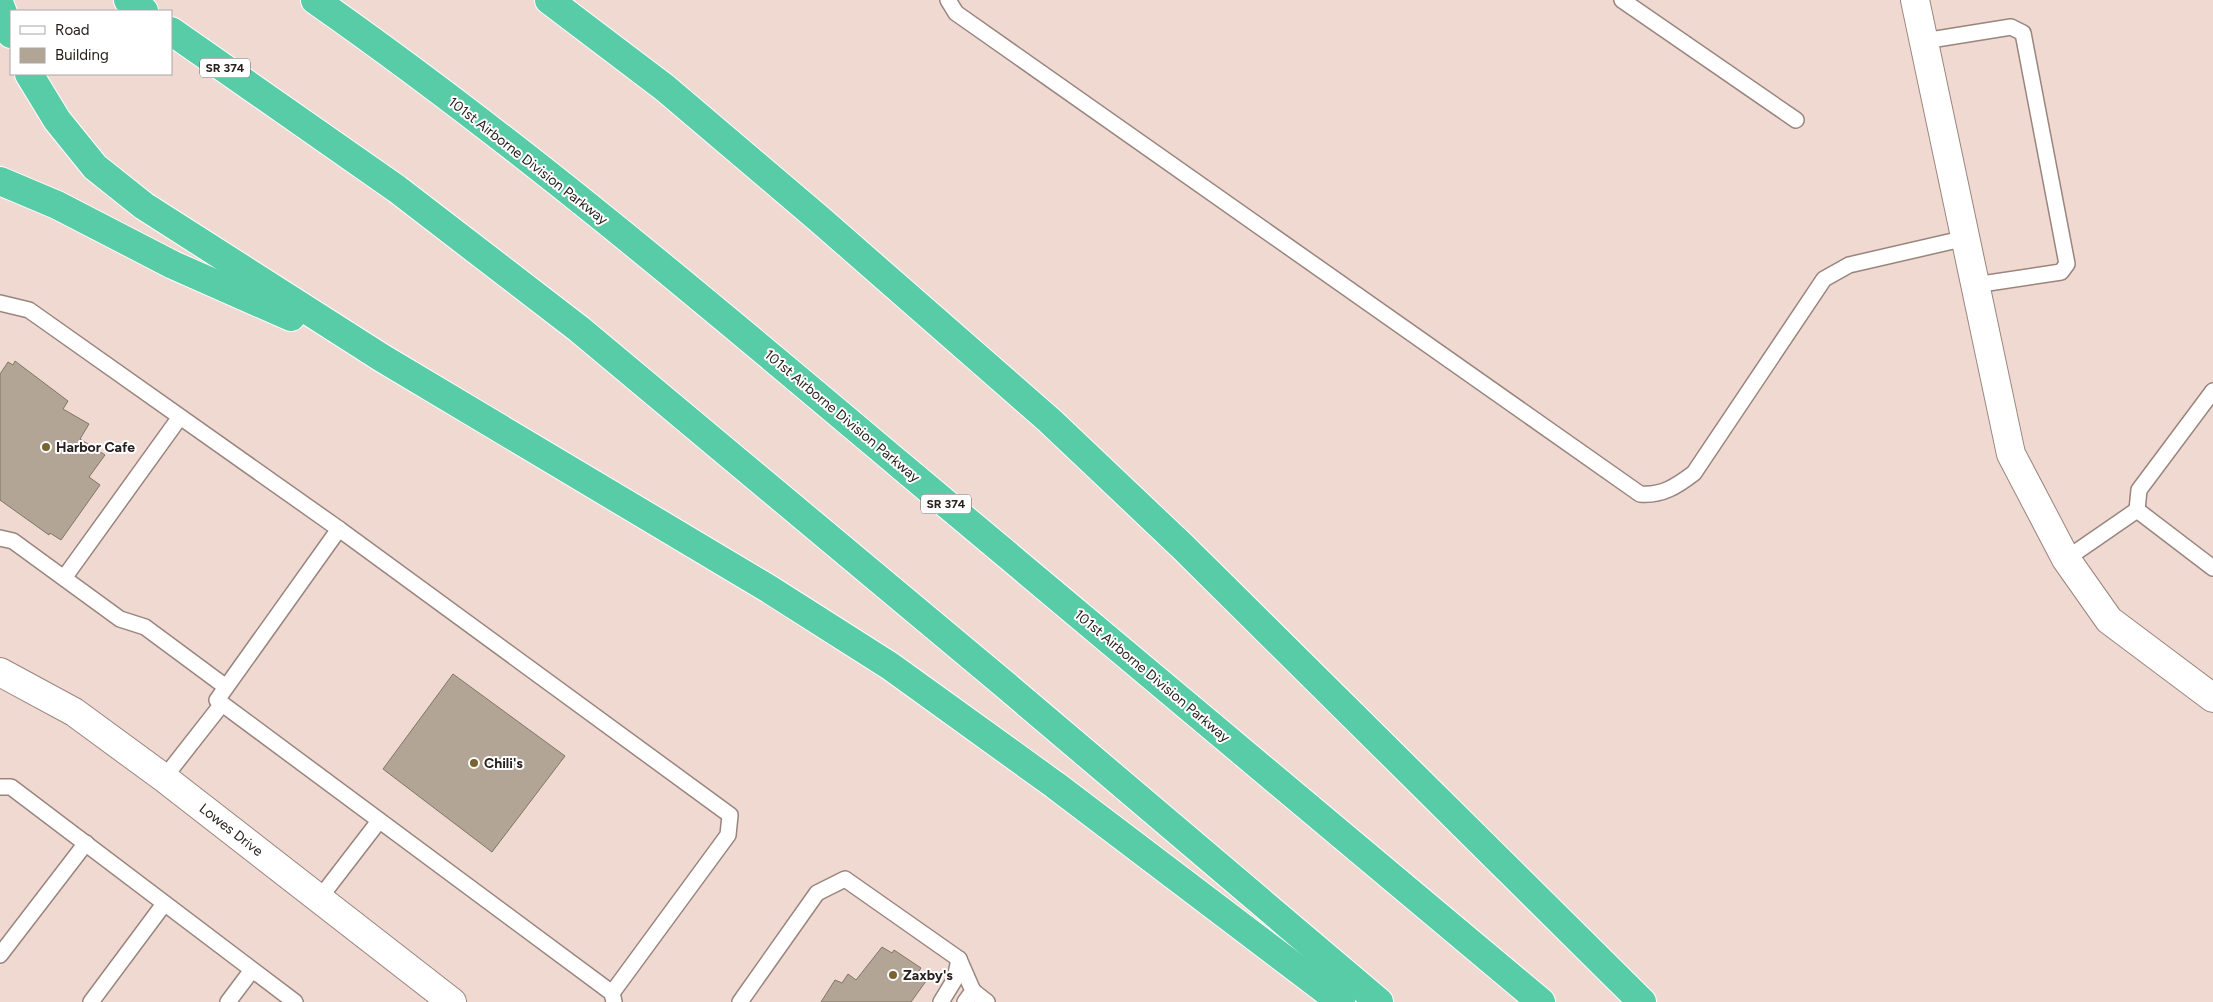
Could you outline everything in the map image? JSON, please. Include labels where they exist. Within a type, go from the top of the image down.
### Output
[{"type":"highway","points":[[128,0],[143,10]]},
{"type":"highway","name":"101st Airborne Division Parkway","points":[[315,0],[492,131],[652,259],[1541,1002]]},
{"type":"highway","points":[[549,0],[665,88],[818,218],[1056,426],[1182,546],[1642,1002]]},
{"type":"highway","points":[[580,0],[665,88]]},
{"type":"highway","points":[[0,5],[10,31]]},
{"type":"highway","name":"SR 374","points":[[172,32],[397,189],[579,329],[996,677],[1379,1002]]},
{"type":"highway","points":[[30,75],[57,120],[95,167],[144,206],[382,358],[769,589],[890,666],[1056,785],[1341,1002]]},
{"type":"highway","points":[[0,182],[58,205],[173,265],[382,358]]},
{"type":"street","points":[[1915,0],[2011,454],[2066,559],[2109,620],[2213,698]]},
{"type":"street","name":"Lowes Drive","points":[[0,672],[74,712],[164,778],[452,1002]]},
{"type":"lane","points":[[948,0],[956,13],[1640,494],[1652,495],[1676,487],[1694,473],[1824,279],[1849,265],[1966,238]]},
{"type":"lane","points":[[1622,0],[1796,120]]},
{"type":"lane","points":[[1924,41],[2011,27],[2023,33],[2067,264],[2061,272],[1975,285]]},
{"type":"lane","points":[[0,303],[29,310],[339,529],[730,815],[728,835],[613,997],[217,700],[339,529]]},
{"type":"lane","points":[[2066,559],[2137,510],[2139,490],[2213,391]]},
{"type":"lane","points":[[64,578],[180,417]]},
{"type":"lane","points":[[2137,510],[2213,568]]},
{"type":"lane","points":[[0,538],[13,541],[120,619],[145,628],[226,688]]},
{"type":"lane","points":[[164,778],[222,704]]},
{"type":"lane","points":[[0,787],[11,787],[295,1002]]},
{"type":"lane","points":[[319,899],[379,820]]},
{"type":"lane","points":[[0,955],[86,843]]},
{"type":"lane","points":[[740,1002],[817,893],[845,879],[959,959],[969,997],[987,1002]]},
{"type":"lane","points":[[91,1002],[164,904]]},
{"type":"lane","points":[[941,1002],[954,979],[959,959]]},
{"type":"lane","points":[[228,1002],[252,970]]},
{"type":"building","name":"Harbor Cafe","points":[[15,361],[68,401],[63,409],[89,424],[80,439],[105,455],[89,477],[100,485],[61,540],[50,533],[49,535],[0,500],[0,374],[8,362],[13,365]]},
{"type":"building","name":"Chili's","points":[[453,674],[565,756],[492,852],[383,769]]},
{"type":"building","name":"Zaxby's","points":[[882,947],[892,953],[894,950],[921,968],[919,971],[929,977],[911,1002],[821,1002],[835,980],[842,983],[848,974],[856,980]]},
{"type":"place","name":"Harbor Cafe","points":[[46,447]]},
{"type":"place","name":"Chili's","points":[[474,763]]},
{"type":"place","name":"Zaxby's","points":[[893,975]]}]
